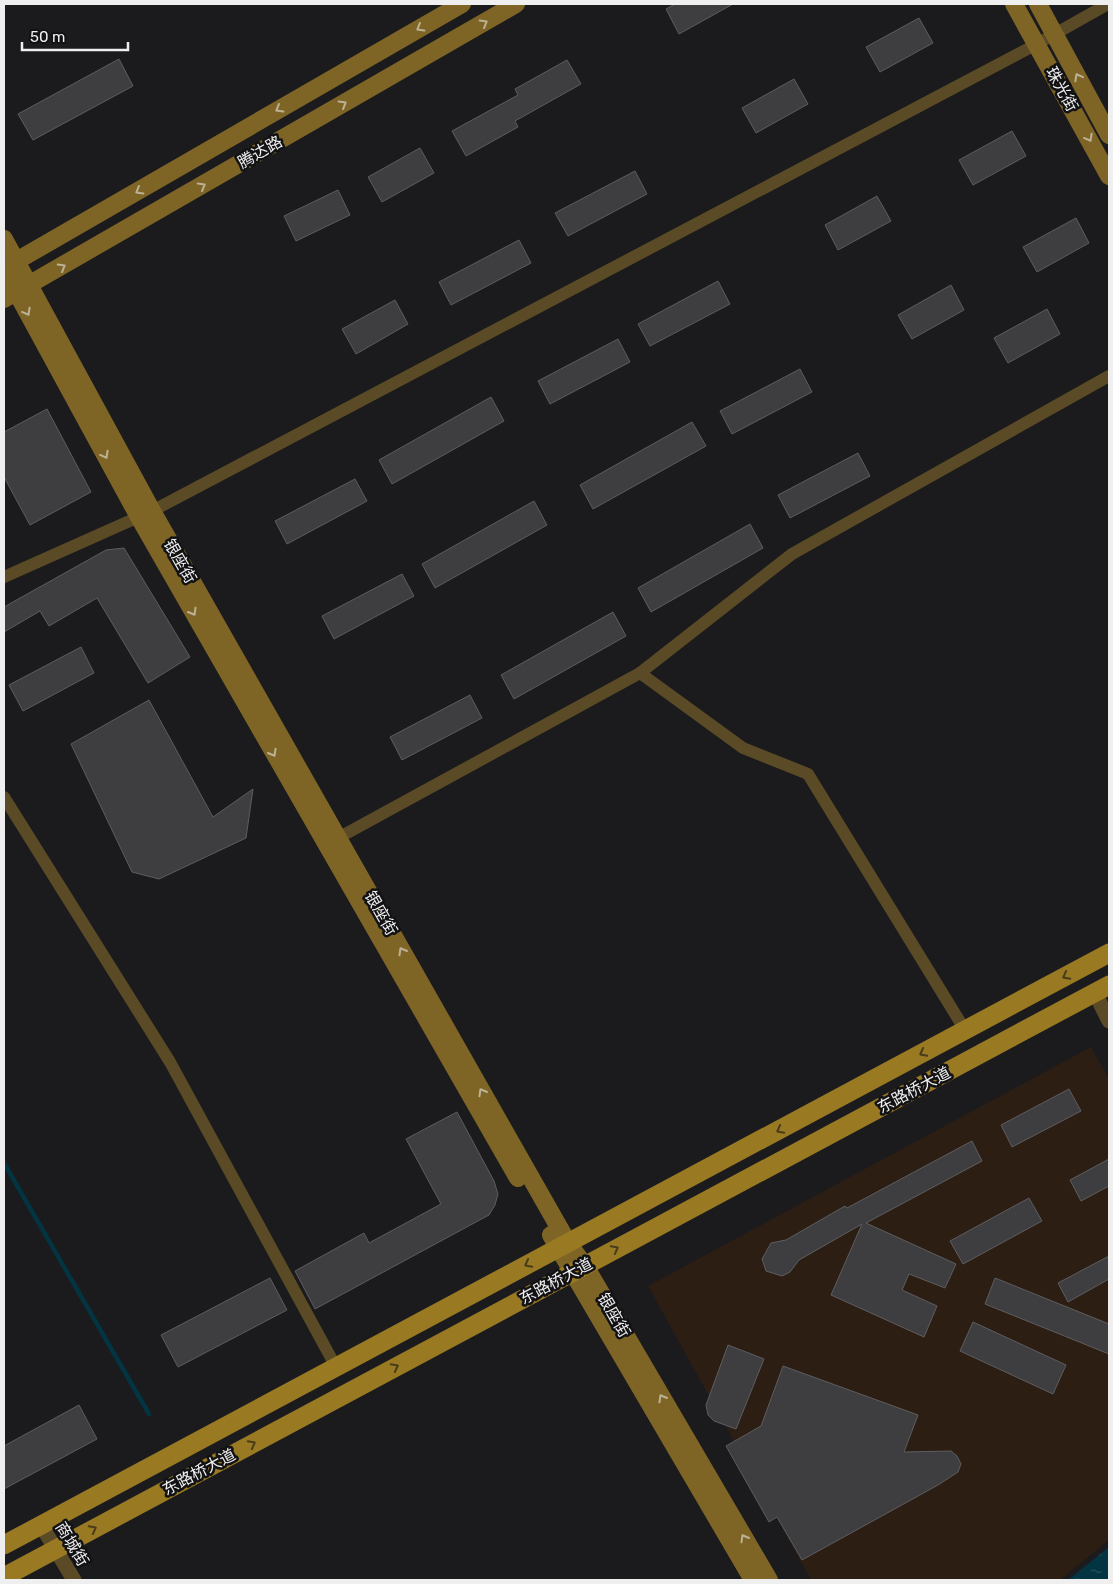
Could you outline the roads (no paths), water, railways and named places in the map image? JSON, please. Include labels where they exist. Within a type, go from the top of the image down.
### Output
[{"type":"main road","name":"腾达路","points":[[8,266],[462,4]]},
{"type":"main road","name":"腾达路","points":[[16,293],[516,4]]},
{"type":"main road","name":"珠光街","points":[[1014,4],[1109,176]]},
{"type":"main road","name":"珠光街","points":[[1038,4],[1109,135]]},
{"type":"main road","points":[[4,239],[8,266],[16,293],[145,514],[563,1245]]},
{"type":"main road","name":"银座街","points":[[145,514],[338,838],[563,1245],[769,1580]]},
{"type":"main road","name":"东路桥大道","points":[[4,1545],[1109,953]]},
{"type":"main road","name":"东路桥大道","points":[[4,1577],[1102,989]]},
{"type":"main road","points":[[579,1269],[754,1580]]},
{"type":"street","points":[[4,577],[145,514],[1037,44],[1108,4]]},
{"type":"street","points":[[338,838],[640,673],[792,554],[1109,376]]},
{"type":"street","points":[[640,673],[743,748],[808,774],[965,1030]]},
{"type":"street","points":[[4,797],[170,1062],[336,1367]]},
{"type":"street","points":[[1102,989],[1109,1021]]},
{"type":"street","name":"商城街","points":[[40,1525],[74,1580]]},
{"type":"water","points":[[1109,1547],[1109,1580],[1068,1580]]},
{"type":"waterway","points":[[4,1163],[149,1414]]}]
